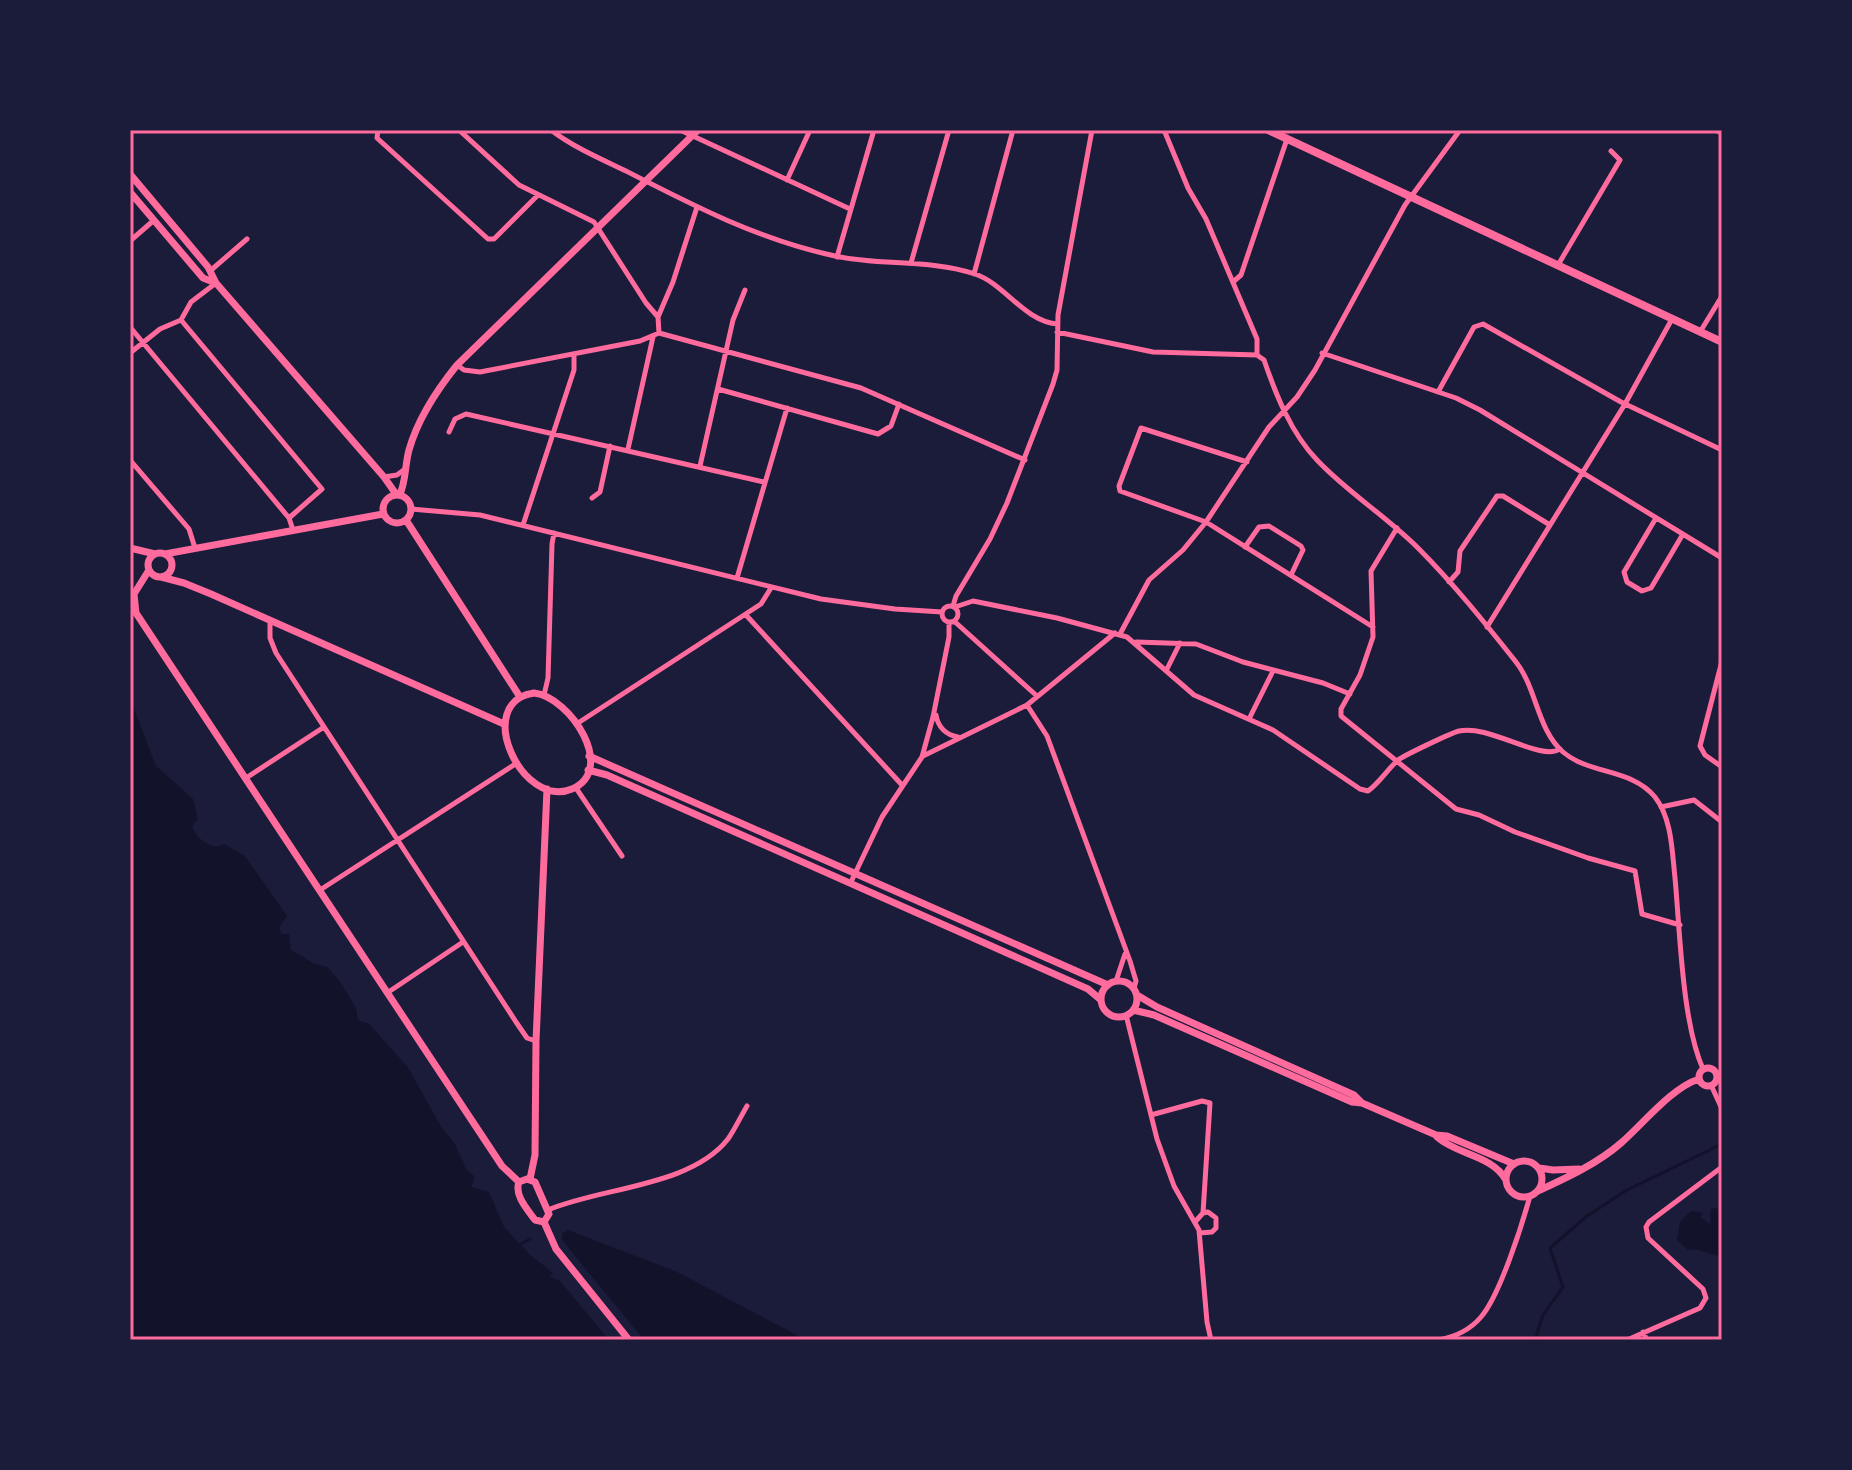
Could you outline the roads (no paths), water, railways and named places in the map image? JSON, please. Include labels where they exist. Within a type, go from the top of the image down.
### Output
[{"type":"main road","points":[[1268,130],[1722,342]]},
{"type":"street","points":[[378,130],[377,138],[488,239],[494,239],[538,195]]},
{"type":"street","points":[[459,130],[519,185],[591,220],[658,317]]},
{"type":"street","points":[[551,130],[645,181],[763,237],[837,257],[949,267],[974,274],[989,280],[1042,321],[1057,324]]},
{"type":"street","points":[[680,130],[695,133],[850,209]]},
{"type":"street","points":[[787,180],[810,130]]},
{"type":"street","points":[[837,257],[874,130]]},
{"type":"street","points":[[911,263],[949,130]]},
{"type":"street","points":[[974,274],[1013,130]]},
{"type":"street","points":[[851,882],[882,817],[922,757],[935,710],[951,621],[958,614],[954,607],[956,596],[990,539],[1025,460],[1053,384],[1057,370],[1057,324],[1070,239],[1092,130]]},
{"type":"street","points":[[1164,130],[1257,339],[1257,355]]},
{"type":"street","points":[[922,757],[1027,705],[1118,633],[1149,580],[1183,550],[1206,522],[1269,427],[1285,412],[1315,370],[1410,197],[1419,189],[1460,130]]},
{"type":"street","points":[[1715,130],[1722,133]]},
{"type":"street","points":[[398,494],[419,424],[437,390],[457,365],[695,133]]},
{"type":"street","points":[[1233,282],[1241,275],[1287,139]]},
{"type":"street","points":[[1558,266],[1620,160],[1611,151]]},
{"type":"street","points":[[131,177],[151,193],[216,283],[398,494],[407,499],[411,509],[406,520]]},
{"type":"street","points":[[130,192],[203,278],[216,283]]},
{"type":"street","points":[[140,203],[151,193]]},
{"type":"street","points":[[628,449],[658,317],[673,282],[697,207]]},
{"type":"street","points":[[130,241],[153,221]]},
{"type":"street","points":[[210,271],[247,239]]},
{"type":"street","points":[[130,353],[160,329],[181,320],[191,302],[216,283]]},
{"type":"street","points":[[700,466],[733,320],[745,290]]},
{"type":"street","points":[[1700,332],[1722,296]]},
{"type":"street","points":[[1487,627],[1625,404],[1672,319]]},
{"type":"street","points":[[181,320],[322,489],[289,518]]},
{"type":"street","points":[[1438,393],[1474,327],[1479,324],[1625,404],[1722,450]]},
{"type":"street","points":[[130,327],[289,518],[293,531]]},
{"type":"street","points":[[1057,332],[1153,352],[1257,355],[1264,360],[1294,430],[1319,462],[1397,528],[1487,627],[1524,673],[1543,720],[1560,749],[1580,761],[1636,781],[1655,797],[1661,807],[1671,841],[1689,1011],[1703,1069],[1699,1079],[1684,1086],[1618,1146],[1530,1196],[1514,1193],[1497,1168],[1445,1144],[1436,1135]]},
{"type":"street","points":[[457,365],[464,370],[480,372],[656,335],[861,388],[1025,460]]},
{"type":"street","points":[[1322,353],[1480,410],[1722,558]]},
{"type":"street","points":[[523,525],[574,370],[574,354]]},
{"type":"street","points":[[718,389],[878,434],[891,426],[899,404]]},
{"type":"street","points":[[737,578],[787,408]]},
{"type":"street","points":[[449,432],[455,419],[466,414],[764,482]]},
{"type":"street","points":[[1247,462],[1145,427],[1138,430],[1120,491],[1206,522],[1374,627]]},
{"type":"street","points":[[592,498],[600,492],[610,446]]},
{"type":"street","points":[[130,460],[189,529],[192,550]]},
{"type":"street","points":[[384,477],[397,475],[406,468]]},
{"type":"street","points":[[383,514],[385,499],[398,494]]},
{"type":"street","points":[[1449,582],[1458,572],[1460,551],[1497,496],[1503,496],[1550,525]]},
{"type":"street","points":[[411,509],[480,515],[771,588],[857,605],[942,612]]},
{"type":"street","points":[[406,520],[394,523],[383,514],[160,554],[150,558],[149,568],[134,594],[136,613],[502,1166],[519,1182]]},
{"type":"street","points":[[1656,518],[1623,575],[1627,582],[1642,591],[1651,588],[1683,534]]},
{"type":"street","points":[[406,520],[520,697]]},
{"type":"street","points":[[1245,547],[1259,527],[1269,526],[1303,550],[1291,575]]},
{"type":"street","points":[[1397,528],[1371,571],[1369,586],[1374,627],[1366,661],[1341,709],[1341,716],[1456,809],[1588,858],[1635,871],[1642,914],[1680,925]]},
{"type":"street","points":[[544,695],[548,678],[554,533]]},
{"type":"street","points":[[133,549],[154,576],[184,583],[504,724]]},
{"type":"street","points":[[133,549],[160,554],[184,583]]},
{"type":"street","points":[[161,577],[168,575],[181,555],[192,550]]},
{"type":"street","points":[[578,723],[746,615],[761,604],[771,588]]},
{"type":"street","points":[[942,612],[946,606],[954,607],[973,601],[1118,633],[1136,642],[1194,695],[1273,730],[1360,789],[1368,791],[1398,761],[1449,734],[1487,731],[1544,752],[1560,749]]},
{"type":"street","points":[[942,612],[943,617],[1037,696]]},
{"type":"street","points":[[746,615],[902,785]]},
{"type":"street","points":[[270,622],[270,638],[276,653],[516,1022],[527,1038],[536,1041]]},
{"type":"street","points":[[1136,642],[1201,645],[1226,656],[1323,683],[1350,694]]},
{"type":"street","points":[[1166,671],[1180,643]]},
{"type":"street","points":[[1722,661],[1700,746],[1705,755],[1722,767]]},
{"type":"street","points":[[1249,719],[1273,671]]},
{"type":"street","points":[[544,695],[564,707],[578,723],[588,744],[588,770],[576,788],[557,792],[547,789],[526,775],[508,743],[504,724],[507,710],[520,697],[544,695]]},
{"type":"street","points":[[1027,705],[1047,736],[1136,981],[1130,1013],[1151,1115],[1174,1186],[1200,1233],[1211,1340]]},
{"type":"street","points":[[935,710],[937,722],[944,731],[960,738]]},
{"type":"street","points":[[246,778],[324,727]]},
{"type":"street","points":[[589,756],[1112,983],[1124,981],[1157,1007],[1354,1095],[1362,1103]]},
{"type":"street","points":[[319,890],[517,763]]},
{"type":"street","points":[[588,770],[607,775],[1088,989],[1112,1015],[1154,1015],[1352,1102],[1362,1103],[1514,1164]]},
{"type":"street","points":[[576,788],[622,856]]},
{"type":"street","points":[[530,1179],[535,1155],[536,1041],[547,789]]},
{"type":"street","points":[[1661,807],[1694,800],[1722,822]]},
{"type":"street","points":[[387,993],[463,942]]},
{"type":"street","points":[[1101,1000],[1126,953]]},
{"type":"street","points":[[1703,1069],[1719,1072],[1711,1085]]},
{"type":"street","points":[[1699,1079],[1703,1084],[1711,1085]]},
{"type":"street","points":[[1711,1085],[1722,1109]]},
{"type":"street","points":[[1151,1115],[1202,1101],[1210,1103],[1203,1213],[1195,1222]]},
{"type":"street","points":[[548,1210],[672,1174],[705,1159],[728,1138],[747,1106]]},
{"type":"street","points":[[1506,1181],[1508,1170],[1514,1164],[1528,1161],[1539,1168],[1553,1170],[1581,1168]]},
{"type":"street","points":[[1627,1340],[1704,1304],[1703,1289],[1648,1238],[1646,1227],[1722,1167]]},
{"type":"street","points":[[1538,1191],[1542,1181],[1539,1168]]},
{"type":"street","points":[[519,1182],[530,1179],[535,1182],[548,1210],[549,1217],[544,1222]]},
{"type":"street","points":[[519,1182],[518,1195],[535,1220],[544,1222]]},
{"type":"street","points":[[1438,1340],[1467,1329],[1487,1309],[1530,1196]]},
{"type":"street","points":[[1200,1233],[1212,1232],[1218,1223],[1214,1215],[1203,1213]]},
{"type":"street","points":[[544,1222],[556,1249],[629,1340]]},
{"type":"street","points":[[1643,1332],[1647,1340]]},
{"type":"waterway","points":[[1535,1340],[1543,1315],[1563,1287],[1550,1248],[1587,1216],[1627,1190],[1722,1144]]},
{"type":"waterway","points":[[519,1245],[530,1239]]}]
